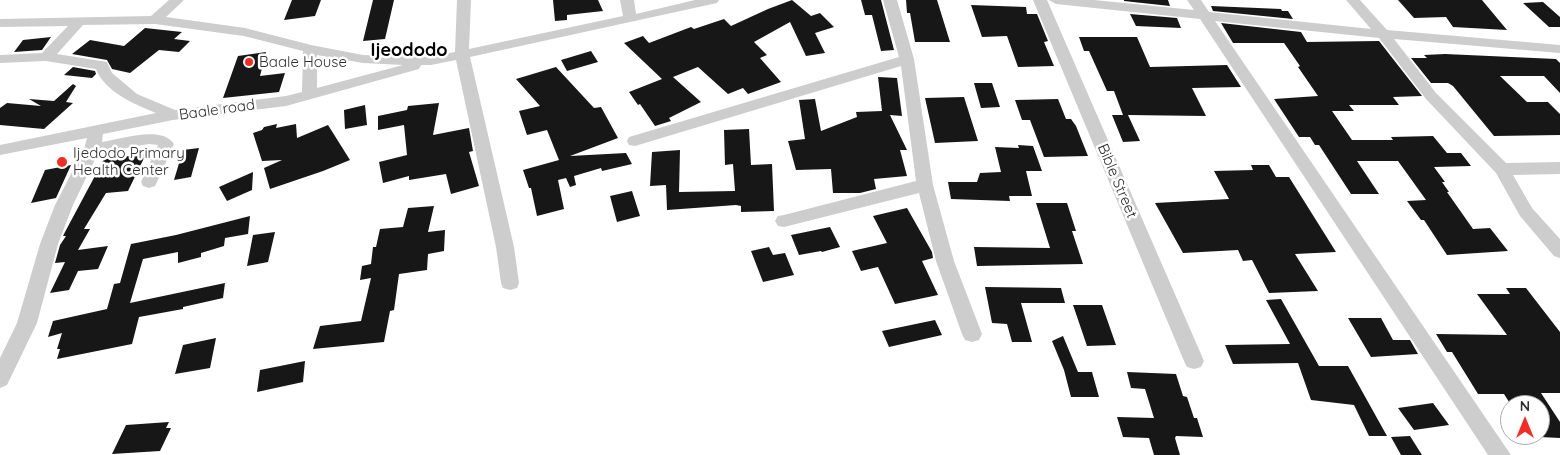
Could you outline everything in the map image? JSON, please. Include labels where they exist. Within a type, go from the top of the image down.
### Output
[{"type":"street","points":[[155,20],[177,0]]},
{"type":"street","points":[[464,0],[462,54],[475,105],[505,247],[510,283]]},
{"type":"street","points":[[627,0],[630,19]]},
{"type":"street","points":[[0,23],[155,20],[245,32],[310,49],[363,58],[432,61],[712,0]]},
{"type":"street","points":[[890,0],[907,59],[925,185],[945,261],[972,334]]},
{"type":"street","name":"Bible Street","points":[[1040,0],[1194,361]]},
{"type":"street","points":[[1056,0],[1383,34],[1560,49]]},
{"type":"street","points":[[1194,0],[1500,455]]},
{"type":"street","points":[[1353,0],[1383,34],[1431,96],[1502,169],[1526,212],[1560,251]]},
{"type":"street","points":[[46,57],[80,21]]},
{"type":"street","points":[[309,94],[310,49]]},
{"type":"street","points":[[0,59],[46,57],[102,65],[104,66],[104,73],[116,86],[132,97],[172,116]]},
{"type":"street","points":[[636,141],[907,59]]},
{"type":"street","name":"Baale road","points":[[0,150],[94,140],[172,116],[286,101],[432,61]]},
{"type":"street","points":[[0,380],[27,323],[49,244],[64,205],[94,140],[163,140],[166,144],[149,182]]},
{"type":"street","points":[[1502,169],[1560,168]]},
{"type":"street","points":[[784,221],[925,185]]},
{"type":"building","points":[[292,0],[321,0],[315,16],[284,20]]},
{"type":"building","points":[[373,0],[394,0],[385,39],[363,41]]},
{"type":"building","points":[[553,0],[598,0],[603,11],[567,15],[567,20],[555,21]]},
{"type":"building","points":[[792,0],[811,16],[820,13],[834,27],[815,33],[825,53],[806,56],[790,22],[754,42],[767,55],[760,58],[781,82],[748,94],[743,88],[728,94],[698,67],[673,77],[701,102],[669,118],[671,121],[655,126],[629,92],[662,79],[624,43],[643,36],[649,43],[691,27],[694,29],[724,19],[731,26]]},
{"type":"building","points":[[861,0],[881,0],[894,50],[881,51],[872,15],[865,15]]},
{"type":"building","points":[[906,0],[937,0],[950,42],[915,42],[910,13],[907,13]]},
{"type":"building","points":[[1168,0],[1170,6],[1124,1]]},
{"type":"building","points":[[1398,0],[1482,0],[1507,30],[1453,27],[1446,17],[1414,18]]},
{"type":"building","points":[[1543,2],[1560,17],[1560,27],[1549,27],[1523,3]]},
{"type":"building","points":[[971,5],[1026,7],[1027,14],[1037,14],[1048,41],[1044,42],[1054,66],[1018,67],[1007,36],[982,37]]},
{"type":"building","points":[[1211,6],[1281,9],[1282,11],[1288,11],[1293,19],[1213,11]]},
{"type":"building","points":[[1130,14],[1177,18],[1181,28],[1136,26]]},
{"type":"building","points":[[1221,23],[1301,32],[1307,42],[1379,41],[1422,96],[1393,97],[1399,105],[1349,105],[1354,111],[1332,111],[1352,140],[1393,140],[1391,137],[1433,136],[1447,153],[1461,153],[1471,166],[1434,167],[1445,182],[1442,182],[1449,192],[1447,192],[1473,229],[1490,228],[1508,251],[1447,255],[1424,220],[1421,220],[1407,201],[1426,200],[1398,161],[1357,161],[1379,194],[1351,194],[1319,145],[1315,145],[1310,137],[1299,137],[1274,99],[1318,96],[1284,43],[1233,43]]},
{"type":"building","points":[[145,28],[182,32],[174,39],[190,41],[179,52],[159,50],[130,73],[112,69],[107,60],[72,54],[90,40],[124,46]]},
{"type":"building","points":[[51,37],[42,50],[14,52],[23,40]]},
{"type":"building","points":[[1079,37],[1137,37],[1150,67],[1227,65],[1241,87],[1192,88],[1206,116],[1128,115],[1140,141],[1123,142],[1112,115],[1123,115],[1114,91],[1107,91],[1089,51],[1084,51]]},
{"type":"building","points":[[591,51],[598,62],[567,71],[561,60]]},
{"type":"building","points":[[266,52],[260,76],[285,73],[279,92],[223,98],[238,56]]},
{"type":"building","points":[[1445,54],[1556,59],[1560,63],[1560,93],[1544,76],[1500,76],[1527,102],[1548,102],[1560,114],[1560,135],[1494,136],[1453,86],[1448,83],[1431,83],[1411,58],[1427,58],[1424,55]]},
{"type":"building","points":[[73,67],[95,71],[96,74],[92,78],[64,75]]},
{"type":"building","points":[[556,67],[594,108],[601,107],[618,138],[570,156],[626,153],[632,164],[602,171],[601,168],[574,176],[576,185],[570,187],[566,178],[558,180],[564,209],[537,216],[531,188],[529,188],[523,170],[559,160],[547,130],[527,135],[519,111],[540,106],[516,79]]},
{"type":"building","points":[[878,77],[897,78],[902,116],[890,115],[907,150],[900,150],[907,176],[874,179],[876,189],[860,193],[833,193],[831,169],[796,170],[788,141],[805,139],[799,100],[815,99],[821,131],[857,117],[856,112],[882,111]]},
{"type":"building","points":[[974,83],[992,83],[1000,107],[981,108]]},
{"type":"building","points":[[73,84],[76,86],[66,102],[73,103],[44,129],[0,125],[0,108],[7,103],[41,106],[29,99],[54,101]]},
{"type":"building","points":[[964,97],[978,141],[935,143],[925,98]]},
{"type":"building","points":[[1058,99],[1066,119],[1071,119],[1076,126],[1088,156],[1044,157],[1030,120],[1022,120],[1015,100]]},
{"type":"building","points":[[439,103],[433,135],[469,128],[473,151],[469,152],[479,186],[451,194],[446,174],[409,180],[409,176],[383,183],[379,162],[407,155],[404,125],[378,130],[378,116],[407,110],[408,106]]},
{"type":"building","points":[[365,105],[367,125],[345,129],[344,110]]},
{"type":"building","points":[[277,124],[276,128],[296,124],[297,138],[328,125],[350,160],[270,189],[264,168],[282,160],[262,161],[253,133],[262,130],[264,127]]},
{"type":"building","points":[[749,129],[751,165],[772,164],[774,211],[741,212],[741,206],[736,205],[667,210],[666,185],[650,186],[652,152],[680,150],[679,192],[735,191],[733,164],[725,165],[724,130]]},
{"type":"building","points":[[1018,145],[1033,146],[1042,171],[1026,171],[1032,196],[1009,196],[1010,201],[951,199],[948,182],[977,182],[980,173],[1001,172],[995,147],[1019,148]]},
{"type":"building","points":[[199,148],[191,177],[174,180],[183,150]]},
{"type":"building","points":[[146,154],[128,191],[106,193],[84,229],[90,229],[78,250],[108,246],[98,269],[78,271],[69,290],[50,293],[65,262],[55,263],[60,245],[66,236],[63,236],[104,159]]},
{"type":"building","points":[[71,165],[56,198],[31,203],[45,170]]},
{"type":"building","points":[[1251,165],[1269,165],[1276,177],[1289,177],[1336,252],[1295,254],[1318,291],[1269,293],[1252,260],[1243,261],[1238,250],[1183,253],[1155,203],[1229,199],[1214,171],[1253,170]]},
{"type":"building","points":[[253,172],[252,190],[227,201],[219,187]]},
{"type":"building","points":[[632,191],[640,216],[617,222],[610,196]]},
{"type":"building","points":[[1036,203],[1067,203],[1076,231],[1072,231],[1083,264],[977,266],[974,247],[1050,248]]},
{"type":"building","points":[[434,206],[428,232],[445,230],[444,251],[428,254],[427,270],[399,274],[394,310],[390,311],[384,342],[313,349],[320,326],[361,321],[371,278],[360,280],[362,266],[371,264],[373,247],[376,247],[380,229],[403,227],[408,208]]},
{"type":"building","points":[[907,208],[932,252],[933,258],[922,261],[938,295],[895,304],[878,267],[861,271],[852,251],[887,243],[873,216]]},
{"type":"building","points":[[250,216],[248,234],[225,238],[224,246],[201,253],[201,257],[178,263],[178,252],[143,259],[130,303],[225,283],[223,298],[183,307],[183,309],[139,317],[132,344],[57,359],[60,349],[57,349],[62,333],[48,337],[53,321],[107,309],[114,284],[120,283],[131,244],[176,235]]},
{"type":"building","points":[[830,227],[840,247],[799,255],[791,235]]},
{"type":"building","points":[[275,232],[268,262],[247,266],[253,235]]},
{"type":"building","points":[[769,247],[773,255],[785,253],[794,275],[763,282],[751,251]]},
{"type":"building","points":[[985,287],[1061,288],[1065,303],[1021,303],[1032,342],[1012,342],[1007,324],[992,323]]},
{"type":"building","points":[[1506,288],[1526,288],[1560,332],[1560,393],[1541,393],[1542,395],[1478,394],[1452,352],[1447,352],[1436,334],[1507,335],[1477,294],[1510,294]]},
{"type":"building","points":[[1281,299],[1319,366],[1348,366],[1387,436],[1369,436],[1354,405],[1311,400],[1298,363],[1233,364],[1225,345],[1290,344],[1266,300]]},
{"type":"building","points":[[1073,305],[1102,305],[1116,345],[1087,346]]},
{"type":"building","points":[[1348,318],[1381,318],[1393,340],[1410,340],[1418,354],[1371,357]]},
{"type":"building","points":[[935,320],[942,335],[889,347],[882,331]]},
{"type":"building","points":[[1063,336],[1078,372],[1092,372],[1099,397],[1071,397],[1064,370],[1052,341]]},
{"type":"building","points":[[216,338],[210,368],[175,374],[183,345]]},
{"type":"building","points":[[305,361],[303,382],[257,392],[260,370]]},
{"type":"building","points":[[1127,372],[1176,374],[1183,396],[1187,397],[1203,437],[1176,436],[1180,455],[1154,455],[1149,438],[1123,437],[1117,417],[1154,418],[1145,389],[1131,388]]},
{"type":"building","points":[[1433,403],[1449,425],[1414,430],[1398,408]]},
{"type":"building","points":[[1550,407],[1560,422],[1560,438],[1550,438]]},
{"type":"building","points":[[169,422],[166,428],[171,428],[160,451],[112,454],[126,425]]},
{"type":"building","points":[[1410,436],[1422,455],[1401,455],[1391,437]]},
{"type":"place","name":"Baale House","points":[[249,62]]},
{"type":"place","name":"Ijedodo Primary Health Center","points":[[62,162]]},
{"type":"district","name":"Ijeododo","points":[[409,51]]}]
